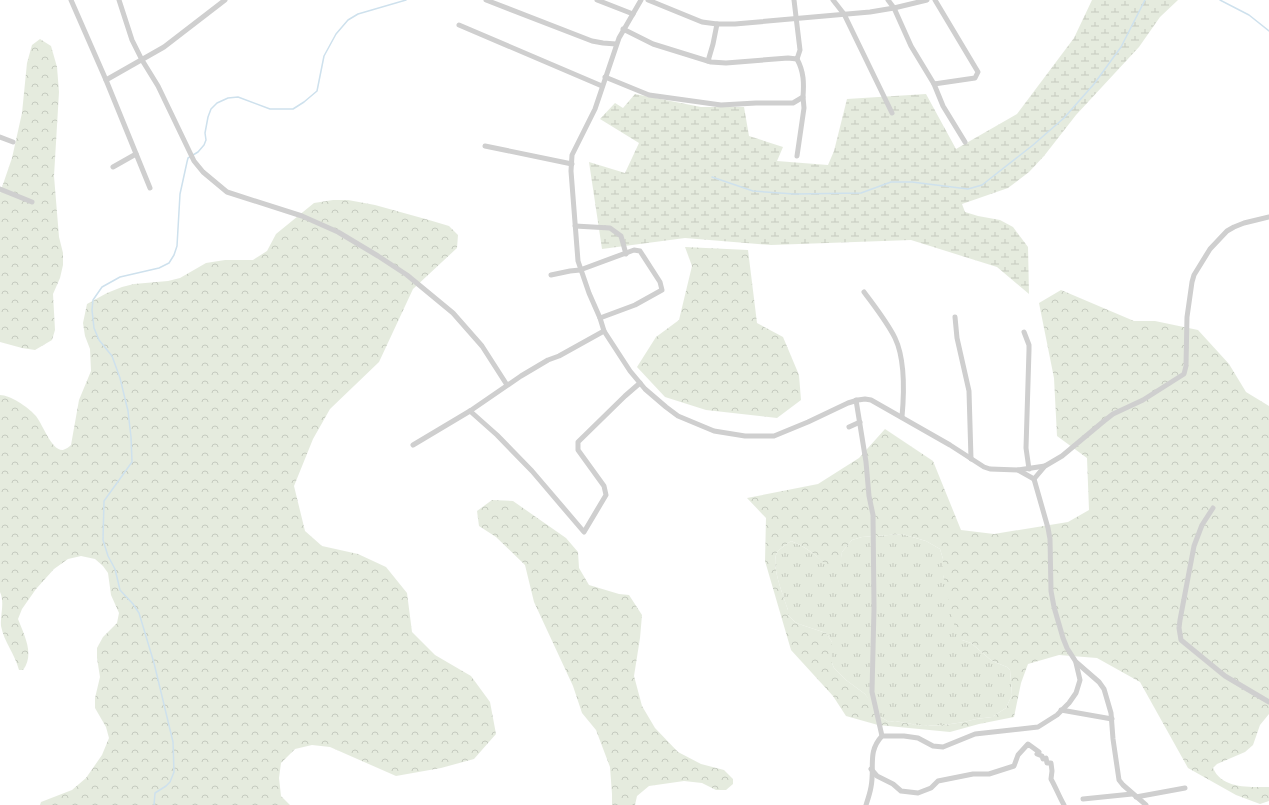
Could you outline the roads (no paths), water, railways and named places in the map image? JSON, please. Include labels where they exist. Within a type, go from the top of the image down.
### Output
[{"type":"street","points":[[70,0],[106,80],[150,188]]},
{"type":"street","points":[[119,0],[132,40],[158,86],[194,161],[203,172],[227,192],[302,216],[338,232],[407,275],[453,313],[482,346],[507,386]]},
{"type":"street","points":[[106,80],[164,47],[225,0]]},
{"type":"street","points":[[486,0],[592,41],[616,44]]},
{"type":"street","points":[[597,0],[633,14]]},
{"type":"street","points":[[641,0],[623,29],[616,44],[591,117],[574,150],[572,164],[577,253],[580,270],[604,331],[640,383],[666,407],[689,421],[714,431],[745,436],[774,436],[856,400],[865,399],[871,400],[902,417],[990,469],[1018,470],[1045,466]]},
{"type":"street","points":[[648,0],[702,22],[717,24],[735,24],[844,14],[894,8],[927,0]]},
{"type":"street","points":[[794,0],[800,50],[797,59],[802,69],[804,86],[802,97],[804,108],[797,156]]},
{"type":"street","points":[[833,0],[844,14],[892,113]]},
{"type":"street","points":[[888,0],[894,8],[911,46],[934,84],[943,106],[965,142]]},
{"type":"street","points":[[934,84],[976,78],[978,72],[935,0]]},
{"type":"street","points":[[708,61],[717,24]]},
{"type":"street","points":[[460,25],[602,86]]},
{"type":"street","points":[[623,29],[653,44],[708,61],[726,64],[788,58],[797,59]]},
{"type":"street","points":[[605,77],[650,95],[721,105],[794,103],[802,97]]},
{"type":"street","points":[[0,137],[13,142]]},
{"type":"street","points":[[485,146],[572,164]]},
{"type":"street","points":[[113,167],[136,154]]},
{"type":"street","points":[[0,189],[32,202]]},
{"type":"street","points":[[1034,479],[1045,466],[1062,456],[1104,420],[1143,400],[1184,374],[1186,366],[1188,306],[1194,275],[1210,249],[1227,231],[1244,223],[1269,218]]},
{"type":"street","points":[[575,226],[610,228],[621,236],[626,254]]},
{"type":"street","points":[[551,275],[580,270],[634,250],[640,251],[660,282],[662,290],[635,305],[600,318]]},
{"type":"street","points":[[864,292],[887,325],[898,347],[904,392],[902,417]]},
{"type":"street","points":[[955,317],[957,338],[968,380],[971,458]]},
{"type":"street","points":[[413,445],[470,411],[548,360],[604,331]]},
{"type":"street","points":[[1024,332],[1029,350],[1026,448],[1029,469]]},
{"type":"street","points":[[470,411],[497,435],[527,466],[584,532],[606,495],[606,491],[578,450],[578,442],[640,383]]},
{"type":"street","points":[[856,400],[866,462],[868,496],[873,515],[874,608],[872,692],[882,736]]},
{"type":"street","points":[[849,427],[860,422]]},
{"type":"street","points":[[1018,470],[1034,479],[1048,528],[1050,539],[1051,599],[1063,638],[1067,648],[1076,662],[1099,682],[1104,689],[1111,712],[1119,780],[1146,805]]},
{"type":"street","points":[[1214,508],[1202,525],[1194,546],[1180,620],[1179,628],[1182,640],[1225,676],[1269,702]]},
{"type":"street","points":[[866,805],[871,786],[872,756],[877,741],[882,736],[904,736],[918,738],[933,746],[943,747],[975,734],[1038,727],[1043,725],[1069,703],[1076,693],[1080,684],[1080,677],[1076,662]]},
{"type":"street","points":[[1061,710],[1112,719]]},
{"type":"street","points":[[871,769],[877,776],[893,784],[901,791],[918,793],[931,788],[938,781],[973,774],[989,774],[1014,766],[1018,755],[1028,744],[1039,752],[1037,754],[1042,756],[1043,759],[1046,758],[1047,763],[1051,763],[1051,779],[1058,790],[1060,800],[1064,805]]},
{"type":"street","points":[[1083,799],[1134,795],[1185,788]]},
{"type":"waterway","points":[[154,805],[155,793],[170,782],[174,772],[173,742],[154,663],[139,613],[120,590],[115,569],[108,556],[103,540],[104,501],[132,462],[131,437],[128,411],[120,378],[112,356],[99,340],[94,328],[92,310],[93,300],[102,287],[120,277],[159,268],[169,263],[177,246],[180,194],[188,158],[198,152],[204,145],[206,140],[205,133],[208,117],[211,109],[217,103],[228,98],[238,97],[270,109],[293,109],[317,91],[324,56],[336,34],[348,20],[358,14],[406,0]]},
{"type":"waterway","points":[[712,177],[753,191],[794,194],[861,193],[891,182],[912,182],[968,189],[982,185],[1033,145],[1064,118],[1094,84],[1121,47],[1145,0]]},
{"type":"waterway","points":[[1220,0],[1249,15],[1269,31]]}]
